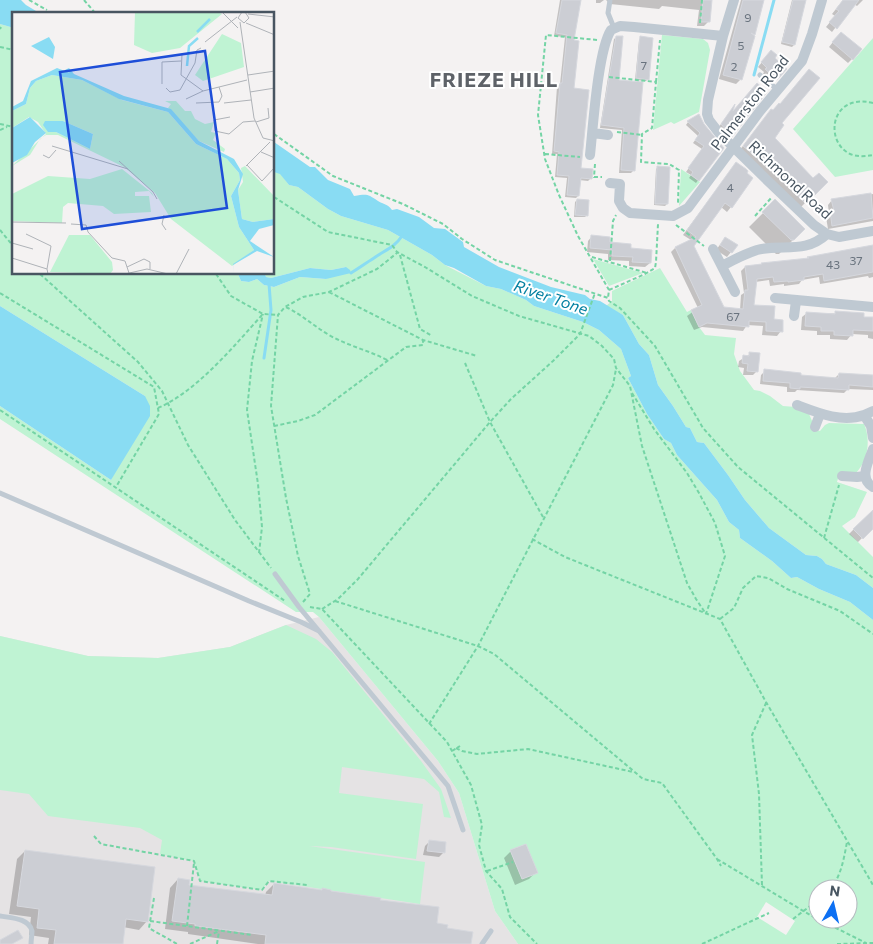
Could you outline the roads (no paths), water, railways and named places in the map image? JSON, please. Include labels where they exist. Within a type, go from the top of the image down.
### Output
[{"type":"street","name":"Richmond Road","points":[[734,0],[723,36],[708,100],[707,114],[709,120],[719,133],[814,225],[828,234],[839,237],[873,231]]},
{"type":"street","name":"Palmerston Road","points":[[619,184],[619,200],[622,207],[630,213],[676,219],[702,192],[733,147],[802,61],[822,0]]},
{"type":"street","points":[[590,155],[606,40],[614,28],[620,26],[661,29],[723,36]]},
{"type":"street","points":[[593,133],[608,135]]},
{"type":"street","name":"Richmond Road","points":[[722,266],[758,250],[791,249],[820,240],[828,234]]},
{"type":"street","points":[[713,249],[734,292]]},
{"type":"street","points":[[774,298],[873,307]]},
{"type":"street","points":[[794,316],[796,301]]},
{"type":"street","points":[[797,405],[820,414],[854,418],[868,413],[873,438]]},
{"type":"street","points":[[815,427],[820,414]]},
{"type":"street","points":[[873,449],[865,476],[866,481],[873,487]]},
{"type":"street","points":[[842,476],[857,478],[865,476]]},
{"type":"lane","points":[[610,0],[608,13],[614,28]]},
{"type":"lane","points":[[760,76],[778,90]]},
{"type":"lane","points":[[0,493],[319,631]]},
{"type":"lane","points":[[275,574],[299,607],[448,786],[463,830]]},
{"type":"lane","points":[[0,916],[20,919],[27,924],[32,931],[31,944]]},
{"type":"lane","points":[[482,944],[491,931]]},
{"type":"water","points":[[0,0],[21,0],[38,12],[12,12],[12,27],[0,24]]},
{"type":"water","name":"River Tone","points":[[275,143],[310,167],[315,167],[328,180],[350,189],[354,196],[369,196],[387,205],[392,210],[397,209],[419,217],[434,228],[445,229],[463,242],[464,247],[499,267],[551,287],[585,295],[590,299],[600,301],[623,315],[639,344],[649,355],[658,385],[686,427],[690,428],[697,442],[704,443],[745,500],[769,528],[806,555],[817,556],[826,564],[856,575],[873,588],[873,620],[850,602],[797,577],[791,578],[772,561],[740,538],[739,530],[729,522],[717,500],[677,455],[671,443],[664,439],[647,414],[628,378],[631,376],[621,349],[599,330],[583,322],[534,306],[526,300],[501,289],[486,286],[445,265],[432,255],[388,230],[341,216],[298,187],[289,185],[280,174],[275,172]]},
{"type":"water","points":[[346,267],[351,273],[326,279],[300,277],[274,287],[264,285],[257,279],[249,282],[241,281],[238,275],[265,275],[271,278],[310,268],[331,270]]},
{"type":"water","points":[[0,306],[145,396],[150,406],[150,416],[111,480],[0,406]]},
{"type":"waterway","points":[[754,75],[774,0]]},
{"type":"waterway","points":[[351,273],[393,246],[402,236]]},
{"type":"waterway","points":[[264,358],[271,310],[269,284]]},
{"type":"district","name":"FRIEZE HILL","points":[[494,80]]}]
